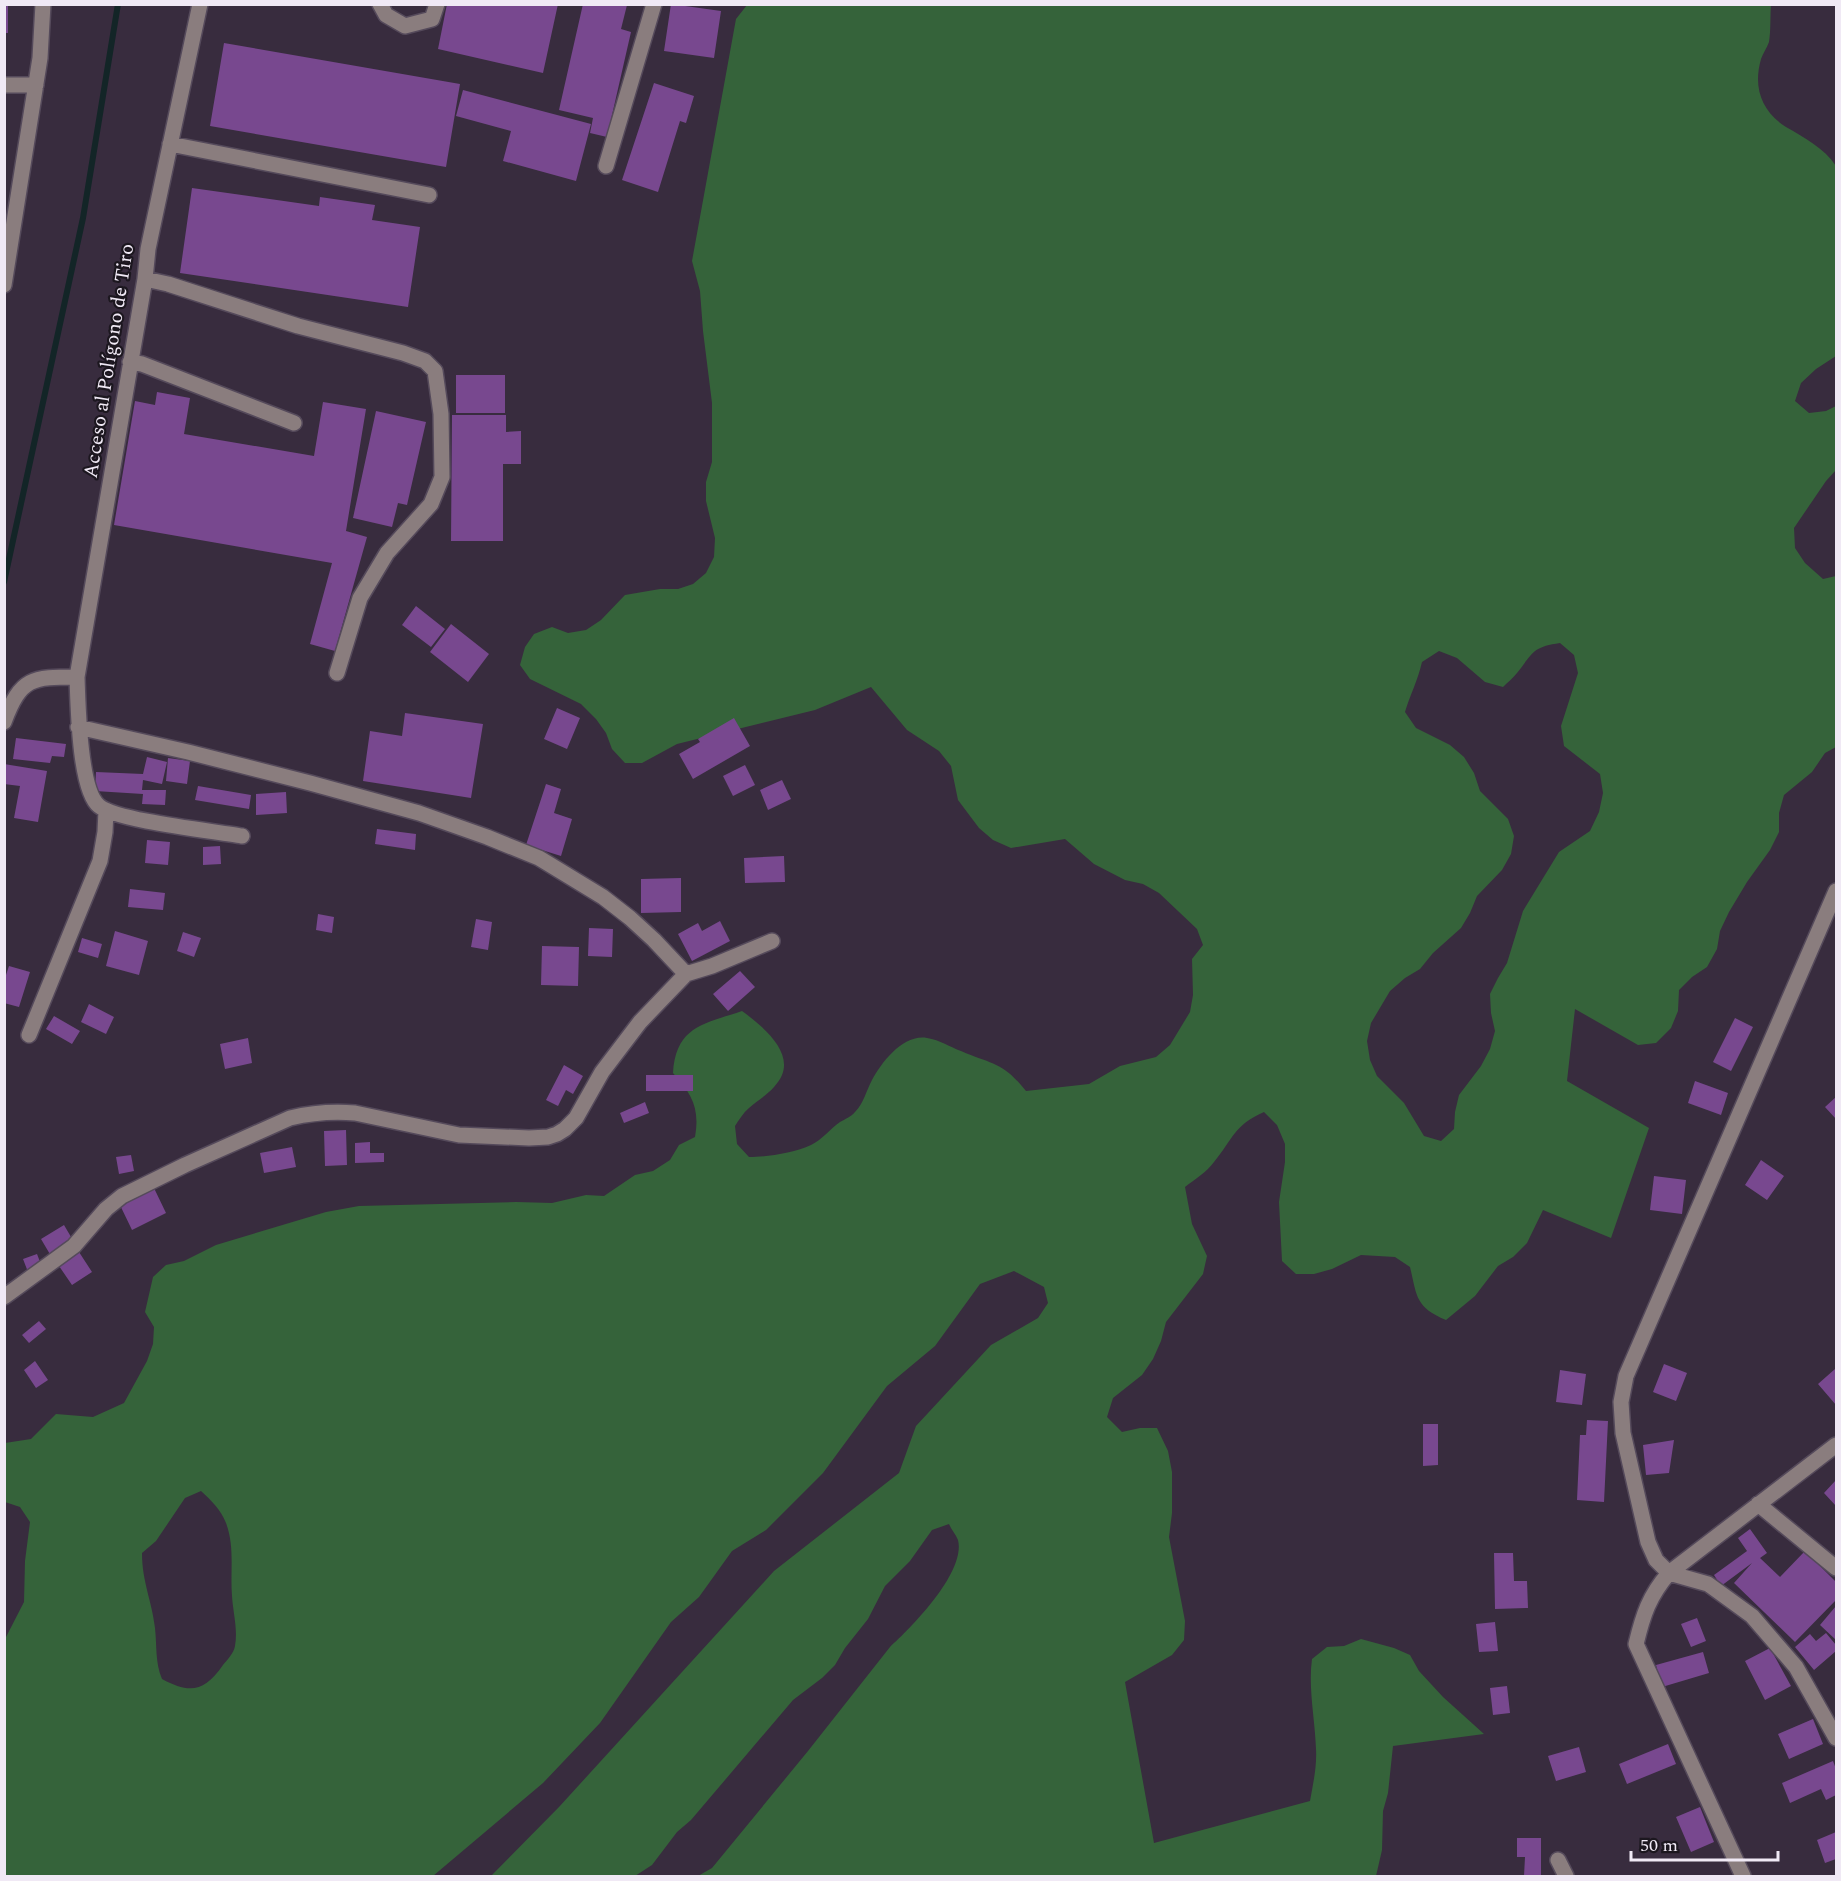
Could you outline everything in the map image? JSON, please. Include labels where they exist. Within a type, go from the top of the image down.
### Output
[{"type":"street","points":[[4,285],[36,85],[42,41],[43,4]]},
{"type":"street","name":"Acceso al Polígono de Tiro","points":[[106,810],[95,802],[90,791],[78,728],[77,677],[145,279],[148,249],[200,4]]},
{"type":"street","points":[[380,4],[386,15],[405,26],[432,19],[437,4]]},
{"type":"street","points":[[606,166],[654,4]]},
{"type":"street","points":[[4,85],[36,85]]},
{"type":"street","points":[[170,144],[429,195]]},
{"type":"street","points":[[145,279],[168,284],[298,326],[403,353],[425,361],[435,371],[441,414],[442,477],[431,504],[387,553],[360,598],[338,673]]},
{"type":"street","points":[[130,362],[142,364],[294,423]]},
{"type":"street","points":[[4,722],[14,697],[26,685],[43,677],[77,677]]},
{"type":"street","points":[[78,728],[188,752],[419,813],[539,858],[603,897],[638,925],[686,974]]},
{"type":"street","points":[[29,1035],[100,861],[106,810],[125,816],[242,836]]},
{"type":"street","points":[[1836,891],[1626,1376],[1621,1402],[1623,1433],[1648,1542],[1656,1560],[1669,1574],[1708,1584],[1752,1616],[1796,1667],[1836,1738]]},
{"type":"street","points":[[4,1298],[74,1246],[106,1209],[122,1196],[290,1118],[305,1114],[338,1112],[354,1113],[459,1135],[529,1138],[557,1134],[576,1118],[602,1072],[640,1022],[686,974],[712,966],[772,941]]},
{"type":"street","points":[[1743,1876],[1636,1644],[1644,1611],[1656,1588],[1669,1574],[1836,1445]]},
{"type":"street","points":[[1758,1504],[1836,1568]]},
{"type":"street","points":[[1558,1860],[1566,1876]]},
{"type":"green space","points":[[747,5],[1771,5],[1769,42],[1759,69],[1761,98],[1777,121],[1807,139],[1836,166],[1836,356],[1816,369],[1801,383],[1795,401],[1809,413],[1826,411],[1836,406],[1836,470],[1794,528],[1795,548],[1805,563],[1823,579],[1836,576],[1836,747],[1825,753],[1812,772],[1784,795],[1779,813],[1779,832],[1770,850],[1729,912],[1720,931],[1717,949],[1707,967],[1679,990],[1678,1011],[1671,1028],[1656,1043],[1638,1045],[1575,1009],[1567,1081],[1649,1128],[1611,1238],[1543,1210],[1527,1243],[1513,1257],[1498,1266],[1475,1296],[1446,1320],[1423,1305],[1416,1293],[1410,1267],[1395,1257],[1361,1255],[1332,1269],[1314,1274],[1296,1274],[1282,1261],[1279,1202],[1285,1162],[1285,1144],[1277,1125],[1264,1112],[1240,1127],[1211,1166],[1185,1187],[1192,1224],[1207,1256],[1203,1274],[1166,1322],[1153,1359],[1142,1375],[1113,1398],[1107,1417],[1122,1432],[1140,1428],[1157,1428],[1168,1451],[1172,1472],[1172,1513],[1169,1537],[1185,1621],[1184,1640],[1172,1655],[1125,1682],[1154,1843],[1310,1801],[1316,1756],[1311,1692],[1312,1659],[1327,1647],[1344,1646],[1361,1639],[1410,1655],[1419,1671],[1443,1697],[1484,1734],[1393,1746],[1388,1793],[1383,1811],[1382,1850],[1376,1876],[698,1876],[712,1868],[890,1647],[923,1613],[946,1583],[958,1553],[958,1540],[949,1524],[932,1530],[910,1561],[885,1586],[868,1619],[835,1665],[793,1700],[691,1820],[677,1832],[652,1865],[635,1876],[491,1876],[559,1807],[774,1571],[899,1473],[916,1426],[991,1345],[1038,1318],[1048,1303],[1044,1287],[1014,1271],[980,1284],[935,1346],[887,1386],[823,1473],[766,1530],[732,1551],[699,1597],[671,1622],[600,1723],[543,1783],[433,1876],[5,1876],[5,1639],[24,1602],[25,1561],[30,1522],[20,1507],[5,1502],[5,1443],[31,1439],[56,1414],[93,1417],[124,1403],[147,1361],[153,1344],[154,1327],[145,1312],[153,1277],[166,1265],[184,1261],[216,1245],[326,1212],[359,1206],[552,1203],[586,1195],[604,1196],[635,1175],[653,1171],[670,1160],[679,1145],[695,1137],[696,1118],[693,1102],[673,1073],[675,1057],[686,1036],[694,1029],[742,1011],[761,1026],[777,1044],[784,1065],[782,1076],[774,1087],[747,1110],[735,1126],[737,1144],[749,1157],[789,1152],[804,1148],[819,1140],[855,1112],[861,1105],[881,1065],[894,1051],[910,1040],[932,1039],[996,1065],[1010,1074],[1026,1091],[1089,1084],[1120,1066],[1156,1057],[1170,1045],[1190,1012],[1193,995],[1192,959],[1203,945],[1197,929],[1159,893],[1143,884],[1125,880],[1094,864],[1065,839],[1011,848],[993,840],[979,828],[958,800],[951,766],[939,751],[907,730],[871,687],[815,710],[677,744],[642,763],[625,763],[612,749],[606,733],[596,719],[581,704],[530,679],[520,665],[525,647],[534,634],[552,627],[568,633],[586,630],[601,620],[625,595],[660,589],[678,589],[693,584],[706,573],[714,557],[715,538],[706,501],[706,482],[712,462],[712,403],[700,291],[692,261],[736,19]],"holes":[[[1560,643],[1574,655],[1578,673],[1561,726],[1564,746],[1600,774],[1603,793],[1599,812],[1590,831],[1559,852],[1523,911],[1507,963],[1490,994],[1495,1031],[1490,1049],[1481,1066],[1459,1095],[1454,1129],[1441,1141],[1424,1136],[1404,1103],[1377,1076],[1370,1060],[1367,1041],[1371,1023],[1390,991],[1420,969],[1433,953],[1461,928],[1477,896],[1502,870],[1511,854],[1514,836],[1508,819],[1480,791],[1474,773],[1464,757],[1450,745],[1416,728],[1405,712],[1422,662],[1439,651],[1457,658],[1485,682],[1503,687],[1534,652]],[[201,1491],[219,1510],[229,1532],[236,1640],[232,1654],[216,1674],[203,1685],[189,1688],[162,1679],[157,1660],[154,1618],[142,1553],[156,1541],[185,1498]]]},
{"type":"building","points":[[4,4],[8,4],[8,33],[4,33]]},
{"type":"building","points":[[447,4],[558,4],[543,73],[438,49]]},
{"type":"building","points":[[583,4],[627,5],[621,29],[631,32],[607,137],[590,133],[593,118],[559,110]]},
{"type":"building","points":[[671,4],[721,11],[714,58],[664,51]]},
{"type":"building","points":[[224,43],[460,84],[446,167],[210,126]]},
{"type":"building","points":[[654,83],[694,96],[686,123],[680,121],[658,192],[622,180]]},
{"type":"building","points":[[463,90],[591,124],[576,181],[503,161],[511,131],[456,116]]},
{"type":"building","points":[[192,188],[319,206],[320,197],[375,205],[372,220],[420,227],[408,307],[180,273]]},
{"type":"building","points":[[456,375],[505,375],[505,413],[456,413]]},
{"type":"building","points":[[157,392],[190,398],[184,434],[314,456],[323,402],[366,409],[346,531],[367,537],[335,651],[310,644],[332,563],[114,525],[135,401],[155,405]]},
{"type":"building","points":[[376,411],[426,422],[407,505],[398,503],[392,527],[353,518]]},
{"type":"building","points":[[452,415],[506,415],[506,432],[521,431],[521,464],[503,464],[503,541],[451,541]]},
{"type":"building","points":[[416,606],[445,629],[431,647],[402,625]]},
{"type":"building","points":[[451,624],[489,654],[468,682],[430,652]]},
{"type":"building","points":[[557,708],[580,718],[567,749],[544,739]]},
{"type":"building","points":[[405,713],[483,724],[471,798],[363,781],[370,731],[402,736]]},
{"type":"building","points":[[734,718],[750,746],[693,779],[679,754],[700,742],[698,739]]},
{"type":"building","points":[[16,738],[66,744],[64,757],[52,756],[50,763],[13,759]]},
{"type":"building","points":[[147,757],[167,762],[162,784],[143,780],[142,790],[166,790],[165,805],[142,804],[143,794],[95,791],[96,772],[143,774]]},
{"type":"building","points":[[168,758],[190,761],[187,784],[166,781]]},
{"type":"building","points":[[4,764],[47,771],[38,822],[14,818],[20,786],[4,784]]},
{"type":"building","points":[[745,765],[755,785],[733,796],[723,776]]},
{"type":"building","points":[[782,780],[791,799],[768,810],[760,790]]},
{"type":"building","points":[[546,784],[561,789],[554,813],[572,819],[561,856],[526,845]]},
{"type":"building","points":[[198,786],[251,795],[249,809],[195,800]]},
{"type":"building","points":[[286,792],[287,813],[256,815],[256,794]]},
{"type":"building","points":[[377,829],[416,834],[415,850],[375,844]]},
{"type":"building","points":[[147,840],[170,842],[168,865],[145,863]]},
{"type":"building","points":[[220,846],[221,864],[203,865],[203,847]]},
{"type":"building","points":[[784,856],[785,882],[745,883],[744,858]]},
{"type":"building","points":[[681,878],[681,912],[641,913],[641,879]]},
{"type":"building","points":[[130,889],[165,893],[163,910],[128,907]]},
{"type":"building","points":[[318,914],[334,917],[332,933],[316,930]]},
{"type":"building","points":[[476,919],[492,922],[488,950],[471,947]]},
{"type":"building","points":[[720,921],[730,941],[692,961],[678,934],[698,923],[702,931]]},
{"type":"building","points":[[589,928],[613,929],[612,957],[588,956]]},
{"type":"building","points":[[115,931],[148,941],[139,975],[106,966]]},
{"type":"building","points":[[183,932],[201,938],[194,957],[177,951]]},
{"type":"building","points":[[82,938],[102,944],[98,958],[78,952]]},
{"type":"building","points":[[542,946],[579,947],[578,986],[541,985]]},
{"type":"building","points":[[9,966],[30,972],[19,1007],[4,1003],[4,981]]},
{"type":"building","points":[[740,971],[755,987],[728,1011],[713,994]]},
{"type":"building","points":[[89,1004],[114,1017],[106,1034],[81,1022]]},
{"type":"building","points":[[54,1016],[80,1031],[72,1044],[46,1029]]},
{"type":"building","points":[[1735,1018],[1753,1027],[1731,1071],[1713,1062]]},
{"type":"building","points":[[248,1038],[252,1063],[225,1069],[220,1044]]},
{"type":"building","points":[[564,1065],[583,1076],[573,1094],[566,1090],[558,1106],[546,1100]]},
{"type":"building","points":[[646,1075],[693,1075],[693,1091],[646,1091]]},
{"type":"building","points":[[1695,1081],[1728,1093],[1721,1115],[1688,1103]]},
{"type":"building","points":[[1836,1097],[1836,1119],[1825,1107]]},
{"type":"building","points":[[645,1102],[649,1113],[624,1123],[620,1113]]},
{"type":"building","points":[[346,1130],[347,1165],[325,1166],[324,1131]]},
{"type":"building","points":[[370,1142],[370,1153],[384,1153],[384,1162],[355,1163],[355,1143]]},
{"type":"building","points":[[292,1147],[296,1167],[264,1173],[260,1153]]},
{"type":"building","points":[[131,1155],[134,1171],[119,1174],[116,1157]]},
{"type":"building","points":[[1761,1160],[1784,1176],[1767,1200],[1745,1185]]},
{"type":"building","points":[[1654,1176],[1686,1180],[1682,1214],[1650,1210]]},
{"type":"building","points":[[153,1186],[166,1213],[132,1230],[119,1203]]},
{"type":"building","points":[[64,1225],[74,1242],[51,1256],[41,1239]]},
{"type":"building","points":[[79,1252],[92,1272],[72,1285],[59,1266]]},
{"type":"building","points":[[37,1254],[42,1267],[28,1272],[23,1259]]},
{"type":"building","points":[[39,1321],[46,1329],[29,1343],[22,1335]]},
{"type":"building","points":[[35,1361],[48,1380],[36,1388],[24,1370]]},
{"type":"building","points":[[1664,1364],[1687,1373],[1676,1401],[1653,1392]]},
{"type":"building","points":[[1835,1369],[1836,1371],[1836,1405],[1818,1384]]},
{"type":"building","points":[[1560,1370],[1586,1374],[1582,1405],[1556,1402]]},
{"type":"building","points":[[1587,1420],[1608,1421],[1604,1502],[1577,1500],[1580,1435],[1586,1435]]},
{"type":"building","points":[[1423,1424],[1438,1424],[1438,1465],[1423,1466]]},
{"type":"building","points":[[1674,1440],[1669,1473],[1646,1475],[1643,1445]]},
{"type":"building","points":[[1836,1480],[1836,1506],[1824,1493]]},
{"type":"building","points":[[1750,1529],[1767,1553],[1760,1558],[1780,1577],[1805,1551],[1836,1582],[1836,1600],[1795,1642],[1734,1583],[1752,1563],[1721,1586],[1714,1575],[1747,1551],[1738,1538]]},
{"type":"building","points":[[1494,1553],[1513,1553],[1514,1581],[1527,1581],[1528,1608],[1495,1609]]},
{"type":"building","points":[[1836,1606],[1836,1640],[1820,1625]]},
{"type":"building","points":[[1697,1618],[1706,1641],[1691,1647],[1681,1624]]},
{"type":"building","points":[[1495,1622],[1498,1651],[1479,1652],[1476,1624]]},
{"type":"building","points":[[1826,1633],[1836,1645],[1836,1651],[1814,1670],[1795,1647],[1810,1634],[1816,1641]]},
{"type":"building","points":[[1770,1648],[1791,1686],[1765,1700],[1745,1661]]},
{"type":"building","points":[[1703,1652],[1709,1673],[1662,1687],[1656,1665]]},
{"type":"building","points":[[1507,1686],[1510,1713],[1493,1715],[1490,1688]]},
{"type":"building","points":[[1813,1719],[1823,1744],[1789,1759],[1778,1734]]},
{"type":"building","points":[[1668,1744],[1676,1764],[1627,1784],[1619,1764]]},
{"type":"building","points":[[1579,1747],[1586,1772],[1556,1781],[1548,1756]]},
{"type":"building","points":[[1833,1761],[1836,1769],[1836,1795],[1826,1800],[1821,1789],[1790,1803],[1782,1783]]},
{"type":"building","points":[[1700,1807],[1714,1842],[1691,1852],[1676,1817]]},
{"type":"building","points":[[1836,1832],[1836,1859],[1825,1863],[1817,1840]]},
{"type":"building","points":[[1517,1838],[1541,1838],[1541,1876],[1524,1876],[1525,1857],[1517,1857]]},
{"type":"waterway","points":[[4,582],[83,218],[118,4]]}]
